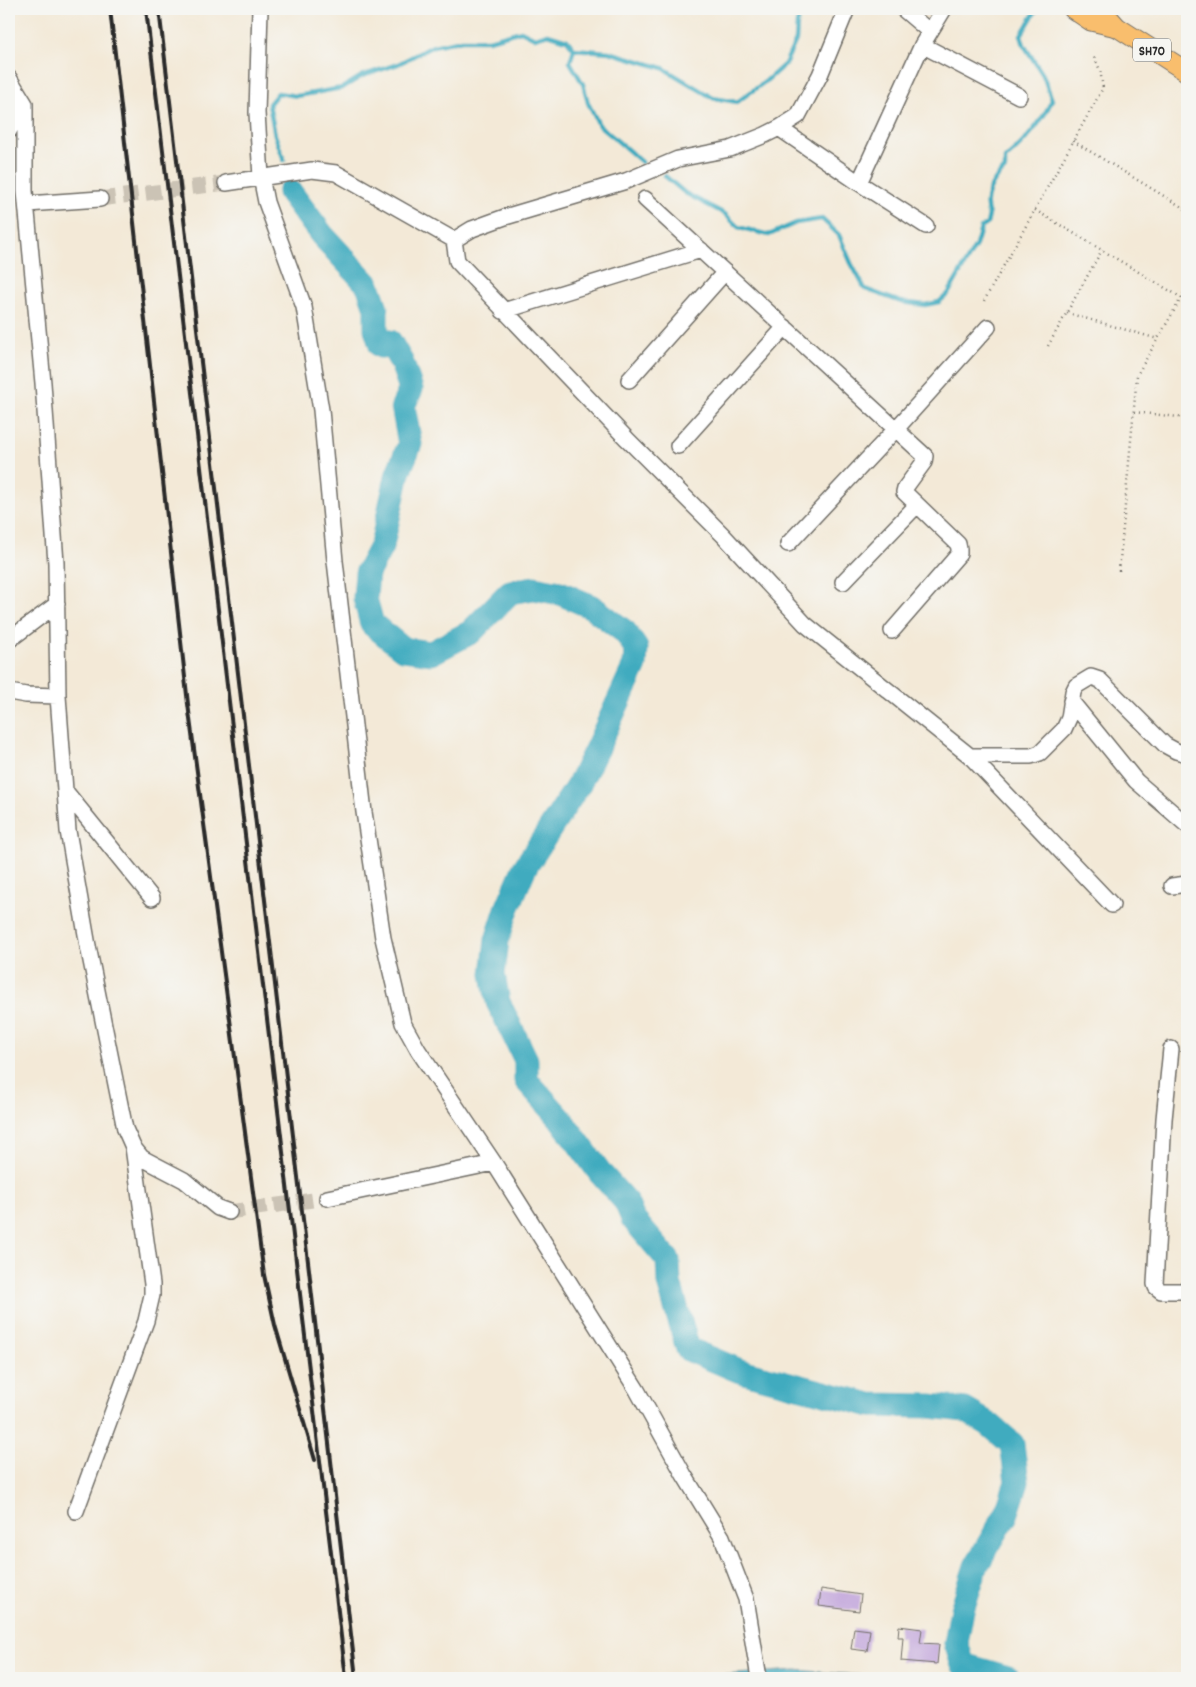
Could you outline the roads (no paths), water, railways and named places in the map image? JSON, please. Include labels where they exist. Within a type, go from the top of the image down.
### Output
[{"type":"main road","name":"SH70","points":[[1086,11],[1117,27],[1187,72]]},
{"type":"street","points":[[260,9],[257,113],[261,177],[266,202],[304,307],[321,410],[336,570],[364,812],[383,938],[403,1023],[418,1050],[494,1163],[637,1390],[684,1475],[722,1537],[746,1599],[759,1678]]},
{"type":"street","points":[[454,240],[472,229],[504,217],[626,181],[678,159],[730,149],[779,128],[798,116],[820,75],[847,9]]},
{"type":"street","points":[[903,9],[930,32]]},
{"type":"street","points":[[859,183],[922,45],[944,9]]},
{"type":"street","points":[[922,45],[1019,96]]},
{"type":"street","points":[[9,78],[25,104],[27,204],[43,383],[56,563],[58,696],[68,831],[88,946],[125,1129],[133,1147],[142,1158],[184,1180],[218,1208],[229,1212]]},
{"type":"street","points":[[9,131],[16,118],[22,98]]},
{"type":"street","points":[[779,128],[926,226]]},
{"type":"street","points":[[226,183],[312,170],[336,173],[454,240]]},
{"type":"street","points":[[27,204],[100,199]]},
{"type":"street","points":[[646,199],[924,456],[924,462],[904,490],[905,494],[958,544],[959,549],[958,554],[892,631]]},
{"type":"street","points":[[454,240],[457,261],[627,439],[723,535],[804,624],[970,756],[1112,905]]},
{"type":"street","points":[[504,311],[701,250]]},
{"type":"street","points":[[629,380],[725,272]]},
{"type":"street","points":[[678,446],[785,327]]},
{"type":"street","points":[[788,544],[988,327]]},
{"type":"street","points":[[843,582],[917,505]]},
{"type":"street","points":[[9,640],[57,604]]},
{"type":"street","points":[[970,756],[1031,756],[1040,753],[1067,724],[1076,686],[1090,677],[1100,680],[1165,745],[1187,754]]},
{"type":"street","points":[[9,692],[58,696]]},
{"type":"street","points":[[1071,701],[1136,781],[1187,825]]},
{"type":"street","points":[[66,792],[152,898]]},
{"type":"street","points":[[1171,1049],[1164,1119],[1155,1284],[1161,1291],[1187,1291]]},
{"type":"street","points":[[76,1511],[146,1321],[152,1295],[133,1147]]},
{"type":"street","points":[[327,1198],[494,1163]]},
{"type":"water","points":[[796,1670],[893,1678],[684,1678],[693,1677]]},
{"type":"waterway","points":[[574,49],[609,52],[663,68],[713,98],[737,102],[766,81],[785,64],[796,40],[797,23],[802,9]]},
{"type":"waterway","points":[[665,176],[685,193],[725,214],[738,227],[769,235],[796,223],[822,219],[839,235],[865,289],[901,302],[925,305],[939,302],[948,294],[976,245],[981,228],[987,224],[989,215],[987,209],[988,197],[992,185],[1005,169],[1005,159],[1032,132],[1052,100],[1043,75],[1024,45],[1021,35],[1037,9]]},
{"type":"waterway","points":[[284,160],[275,135],[269,104],[278,93],[297,96],[342,88],[362,76],[398,64],[433,46],[462,40],[489,40],[521,31],[535,38],[548,34],[567,40],[574,49],[570,62],[583,84],[588,103],[599,125],[642,162]]},
{"type":"waterway","points":[[290,192],[322,235],[368,285],[376,308],[376,329],[381,346],[390,342],[402,363],[411,389],[403,406],[410,444],[398,473],[382,545],[367,573],[365,598],[372,624],[403,649],[431,653],[471,632],[510,592],[534,588],[560,593],[592,607],[625,632],[636,648],[635,665],[598,746],[579,784],[524,869],[507,909],[497,940],[493,974],[498,1002],[526,1060],[526,1080],[560,1118],[601,1174],[626,1202],[633,1219],[668,1260],[669,1283],[688,1349],[740,1371],[871,1405],[931,1406],[965,1410],[989,1424],[1012,1444],[1017,1482],[1006,1515],[976,1566],[962,1610],[956,1643],[963,1665],[1008,1678]]},
{"type":"tunnel","points":[[100,199],[226,183]]},
{"type":"tunnel","points":[[229,1212],[327,1198]]},
{"type":"railway","points":[[110,9],[188,704],[264,1275],[275,1325],[315,1460]]},
{"type":"railway","points":[[146,9],[346,1678]]},
{"type":"railway","points":[[159,9],[356,1678]]}]
